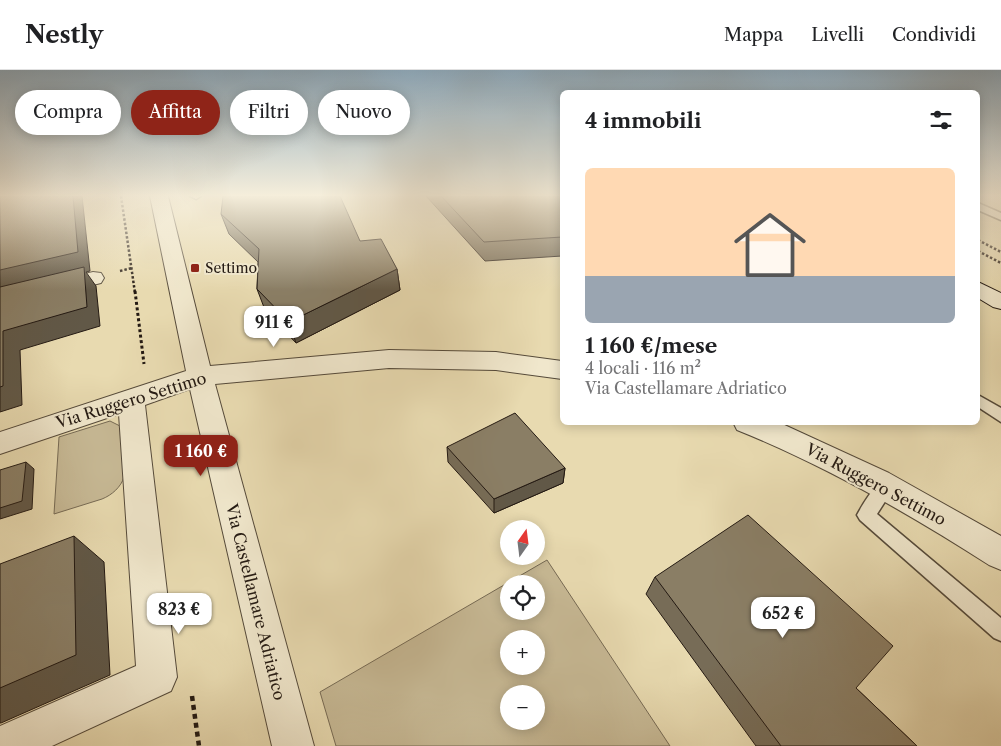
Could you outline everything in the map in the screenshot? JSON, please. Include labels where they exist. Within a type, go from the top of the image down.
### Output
[{"type":"street","name":"Via Castellamare Adriatico","points":[[166,228],[200,376],[293,746]]},
{"type":"street","points":[[0,301],[93,278]]},
{"type":"street","points":[[980,290],[1001,302]]},
{"type":"street","name":"Via Ruggero Settimo","points":[[0,443],[200,376],[389,359],[496,361],[560,370]]},
{"type":"street","points":[[4,746],[157,678],[131,398]]},
{"type":"street","name":"Via Ruggero Settimo","points":[[755,425],[794,440],[850,466],[1001,554]]},
{"type":"lane","points":[[980,401],[1001,416]]},
{"type":"lane","points":[[887,486],[866,515],[1001,631]]},
{"type":"path","points":[[980,241],[1001,252]]},
{"type":"path","points":[[980,252],[1001,263]]},
{"type":"shaded area","points":[[110,421],[122,427],[124,477],[121,484],[113,493],[102,499],[54,514],[59,437]]},
{"type":"shaded area","points":[[547,560],[670,746],[336,746],[320,692],[500,587],[500,620],[545,620],[545,575],[521,575],[538,565],[545,565]]},
{"type":"building","points":[[0,228],[76,228],[78,252],[0,270]]},
{"type":"building","points":[[236,228],[354,228],[360,241],[381,239],[397,269],[289,322],[257,289],[259,249]]},
{"type":"building","points":[[470,228],[560,228],[560,237],[484,242]]},
{"type":"building","points":[[84,267],[87,307],[3,331],[3,386],[0,387],[0,287]]},
{"type":"building","points":[[515,413],[565,468],[494,499],[447,447]]},
{"type":"building","points":[[26,462],[22,501],[0,508],[0,470]]},
{"type":"building","points":[[748,515],[893,646],[856,688],[917,746],[781,746],[655,577]]},
{"type":"building","points":[[74,536],[76,655],[0,688],[0,564]]},
{"type":"place","name":"Settimo","points":[[195,268]]}]
